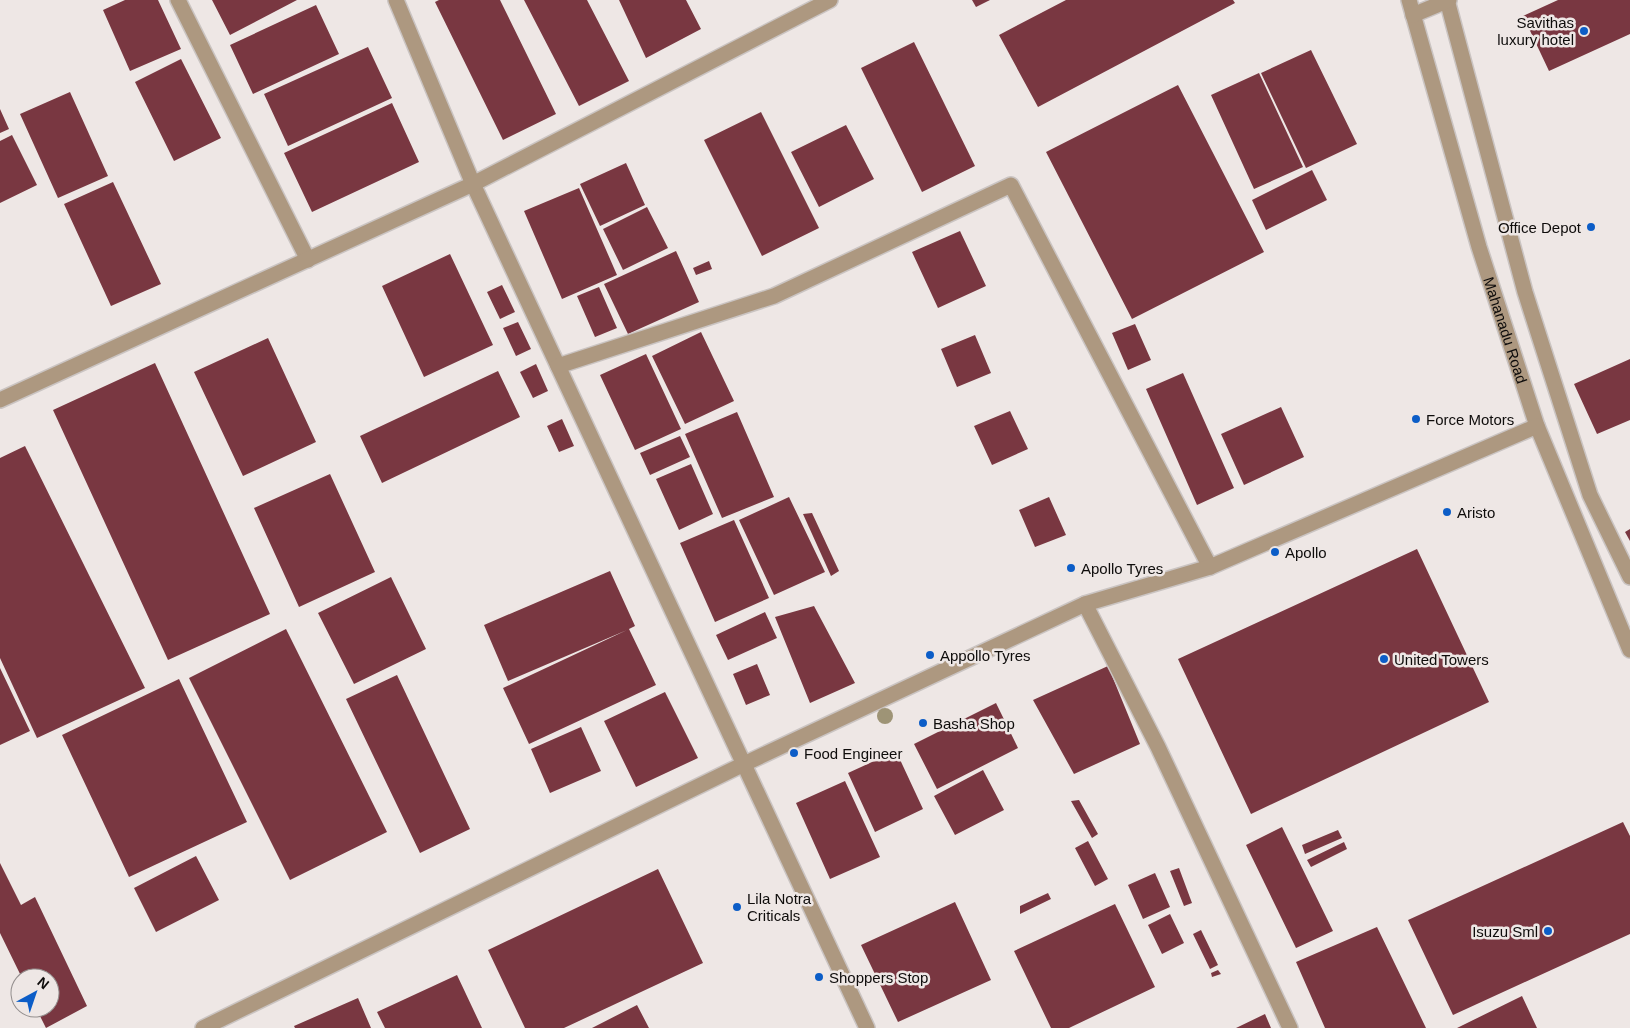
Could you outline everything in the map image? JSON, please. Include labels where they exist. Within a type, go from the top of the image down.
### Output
[{"type":"street","points":[[178,0],[308,260]]},
{"type":"street","points":[[396,0],[473,184],[867,1028]]},
{"type":"street","points":[[0,400],[473,184],[830,0]]},
{"type":"street","name":"Mahanadu Road","points":[[1409,0],[1479,247],[1537,426],[1630,650]]},
{"type":"street","points":[[1413,15],[1447,0]]},
{"type":"street","name":"Mahanadu Road","points":[[1447,0],[1531,310],[1590,495],[1630,577]]},
{"type":"street","points":[[558,366],[774,296],[1011,185],[1210,567]]},
{"type":"street","points":[[202,1028],[744,764],[1086,604],[1210,567],[1537,426]]},
{"type":"street","points":[[1086,604],[1162,756],[1290,1028]]},
{"type":"building","points":[[125,0],[158,0],[181,49],[130,71],[103,10]]},
{"type":"building","points":[[212,0],[297,0],[230,35]]},
{"type":"building","points":[[439,0],[500,0],[556,114],[503,140],[435,2]]},
{"type":"building","points":[[524,0],[587,0],[629,81],[579,106]]},
{"type":"building","points":[[619,0],[686,0],[701,29],[646,58]]},
{"type":"building","points":[[972,0],[990,0],[976,7]]},
{"type":"building","points":[[1066,0],[1233,0],[1235,3],[1038,107],[999,35]]},
{"type":"building","points":[[1558,0],[1630,0],[1630,34],[1549,71],[1523,16]]},
{"type":"building","points":[[316,5],[339,54],[253,94],[230,45]]},
{"type":"building","points":[[914,42],[975,166],[922,192],[861,68]]},
{"type":"building","points":[[368,47],[392,98],[288,146],[264,94]]},
{"type":"building","points":[[1311,50],[1357,144],[1306,168],[1261,73]]},
{"type":"building","points":[[181,59],[221,138],[174,161],[135,82]]},
{"type":"building","points":[[1259,73],[1303,167],[1254,189],[1211,95]]},
{"type":"building","points":[[1178,85],[1264,252],[1132,319],[1046,152]]},
{"type":"building","points":[[70,92],[108,176],[58,198],[20,114]]},
{"type":"building","points":[[392,103],[419,162],[312,212],[284,153]]},
{"type":"building","points":[[0,109],[9,129],[0,133]]},
{"type":"building","points":[[761,112],[819,228],[762,256],[704,140]]},
{"type":"building","points":[[846,125],[874,179],[819,207],[791,152]]},
{"type":"building","points":[[12,135],[37,185],[0,203],[0,141]]},
{"type":"building","points":[[626,163],[645,205],[600,226],[580,184]]},
{"type":"building","points":[[1312,170],[1327,200],[1266,230],[1252,200]]},
{"type":"building","points":[[113,182],[161,284],[111,306],[64,204]]},
{"type":"building","points":[[579,188],[617,275],[562,299],[524,211]]},
{"type":"building","points":[[647,207],[668,248],[623,270],[603,229]]},
{"type":"building","points":[[960,231],[986,286],[938,308],[912,252]]},
{"type":"building","points":[[676,251],[699,302],[628,334],[604,284]]},
{"type":"building","points":[[450,254],[493,345],[424,377],[382,286]]},
{"type":"building","points":[[709,261],[712,269],[696,275],[693,268]]},
{"type":"building","points":[[502,285],[515,312],[500,319],[487,292]]},
{"type":"building","points":[[599,287],[617,328],[595,337],[577,296]]},
{"type":"building","points":[[518,322],[531,349],[516,356],[503,328]]},
{"type":"building","points":[[1135,324],[1151,360],[1128,370],[1112,333]]},
{"type":"building","points":[[701,332],[734,401],[685,424],[652,356]]},
{"type":"building","points":[[975,335],[991,373],[957,387],[941,349]]},
{"type":"building","points":[[268,338],[316,442],[243,476],[194,372]]},
{"type":"building","points":[[646,354],[681,429],[635,450],[600,375]]},
{"type":"building","points":[[1630,359],[1630,420],[1597,434],[1574,384]]},
{"type":"building","points":[[155,363],[270,614],[168,660],[53,410]]},
{"type":"building","points":[[536,364],[548,391],[533,398],[520,372]]},
{"type":"building","points":[[498,371],[520,417],[382,483],[360,436]]},
{"type":"building","points":[[1183,373],[1234,488],[1197,505],[1146,389]]},
{"type":"building","points":[[1281,407],[1304,457],[1244,485],[1221,434]]},
{"type":"building","points":[[1010,411],[1028,449],[992,465],[974,426]]},
{"type":"building","points":[[737,412],[774,497],[722,518],[685,434]]},
{"type":"building","points":[[562,419],[574,446],[559,452],[547,426]]},
{"type":"building","points":[[680,436],[690,457],[650,475],[640,453]]},
{"type":"building","points":[[25,446],[145,688],[37,738],[0,658],[0,458]]},
{"type":"building","points":[[691,464],[713,514],[679,530],[656,479]]},
{"type":"building","points":[[330,474],[375,572],[299,607],[254,508]]},
{"type":"building","points":[[789,497],[825,572],[774,595],[739,520]]},
{"type":"building","points":[[1049,497],[1066,535],[1035,547],[1019,510]]},
{"type":"building","points":[[812,513],[839,571],[831,576],[803,514]]},
{"type":"building","points":[[734,520],[769,598],[715,622],[680,543]]},
{"type":"building","points":[[1630,529],[1630,541],[1625,532]]},
{"type":"building","points":[[1417,549],[1489,702],[1251,814],[1178,659]]},
{"type":"building","points":[[610,571],[635,626],[629,629],[656,685],[529,744],[503,688],[627,630],[508,681],[484,625]]},
{"type":"building","points":[[391,577],[426,649],[354,684],[318,613]]},
{"type":"building","points":[[814,606],[855,683],[810,703],[775,617]]},
{"type":"building","points":[[765,612],[777,638],[728,660],[716,635]]},
{"type":"building","points":[[286,629],[387,832],[290,880],[189,678]]},
{"type":"building","points":[[757,664],[770,695],[746,705],[733,674]]},
{"type":"building","points":[[1108,666],[1140,744],[1074,774],[1033,700]]},
{"type":"building","points":[[0,668],[30,731],[0,745]]},
{"type":"building","points":[[397,675],[470,829],[420,853],[346,699]]},
{"type":"building","points":[[179,679],[247,822],[129,877],[62,735]]},
{"type":"building","points":[[665,692],[698,758],[636,787],[604,721]]},
{"type":"building","points":[[996,703],[1018,748],[937,789],[914,744]]},
{"type":"building","points":[[581,727],[601,771],[550,793],[531,749]]},
{"type":"building","points":[[896,751],[923,809],[875,832],[848,773]]},
{"type":"building","points":[[983,770],[1004,810],[955,835],[934,796]]},
{"type":"building","points":[[845,781],[880,857],[830,879],[796,803]]},
{"type":"building","points":[[1079,800],[1098,834],[1092,838],[1071,801]]},
{"type":"building","points":[[1623,822],[1630,836],[1630,934],[1453,1015],[1408,920]]},
{"type":"building","points":[[1282,827],[1333,931],[1296,948],[1246,845]]},
{"type":"building","points":[[1338,830],[1342,838],[1305,854],[1302,845]]},
{"type":"building","points":[[1088,841],[1108,879],[1095,886],[1075,848]]},
{"type":"building","points":[[1344,842],[1347,849],[1311,867],[1307,860]]},
{"type":"building","points":[[196,856],[219,900],[156,932],[134,888]]},
{"type":"building","points":[[0,863],[21,905],[35,897],[87,1006],[46,1028],[41,1018],[60,1018],[60,968],[17,968],[0,933]]},
{"type":"building","points":[[1179,868],[1192,903],[1184,906],[1170,871]]},
{"type":"building","points":[[658,869],[703,963],[564,1028],[525,1028],[488,950]]},
{"type":"building","points":[[1155,873],[1170,907],[1143,919],[1128,885]]},
{"type":"building","points":[[1048,893],[1051,899],[1020,914],[1020,906]]},
{"type":"building","points":[[955,902],[991,980],[898,1022],[861,945]]},
{"type":"building","points":[[1115,904],[1155,987],[1069,1028],[1051,1028],[1014,951]]},
{"type":"building","points":[[1170,914],[1184,943],[1162,954],[1148,925]]},
{"type":"building","points":[[1377,927],[1426,1028],[1325,1028],[1296,962]]},
{"type":"building","points":[[1201,930],[1218,965],[1210,969],[1193,934]]},
{"type":"building","points":[[1218,970],[1221,974],[1212,977],[1211,973]]},
{"type":"building","points":[[457,975],[482,1028],[385,1028],[377,1012]]},
{"type":"building","points":[[1522,996],[1537,1028],[1457,1028]]},
{"type":"building","points":[[358,998],[371,1028],[295,1028],[294,1026]]},
{"type":"building","points":[[637,1005],[649,1028],[592,1028]]},
{"type":"building","points":[[1265,1014],[1271,1028],[1236,1028]]},
{"type":"place","name":"Savithas luxury hotel","points":[[1584,31]]},
{"type":"place","name":"Office Depot","points":[[1591,227]]},
{"type":"place","name":"Force Motors","points":[[1416,419]]},
{"type":"place","name":"Aristo","points":[[1447,512]]},
{"type":"place","name":"Apollo","points":[[1275,552]]},
{"type":"place","name":"Apollo Tyres","points":[[1071,568]]},
{"type":"place","name":"Appollo Tyres","points":[[930,655]]},
{"type":"place","name":"United Towers","points":[[1384,659]]},
{"type":"place","name":"Basha Shop","points":[[923,723]]},
{"type":"place","name":"Food Engineer","points":[[794,753]]},
{"type":"place","name":"Lila Notra Criticals","points":[[737,907]]},
{"type":"place","name":"Isuzu Sml","points":[[1548,931]]},
{"type":"place","name":"Shoppers Stop","points":[[819,977]]}]
